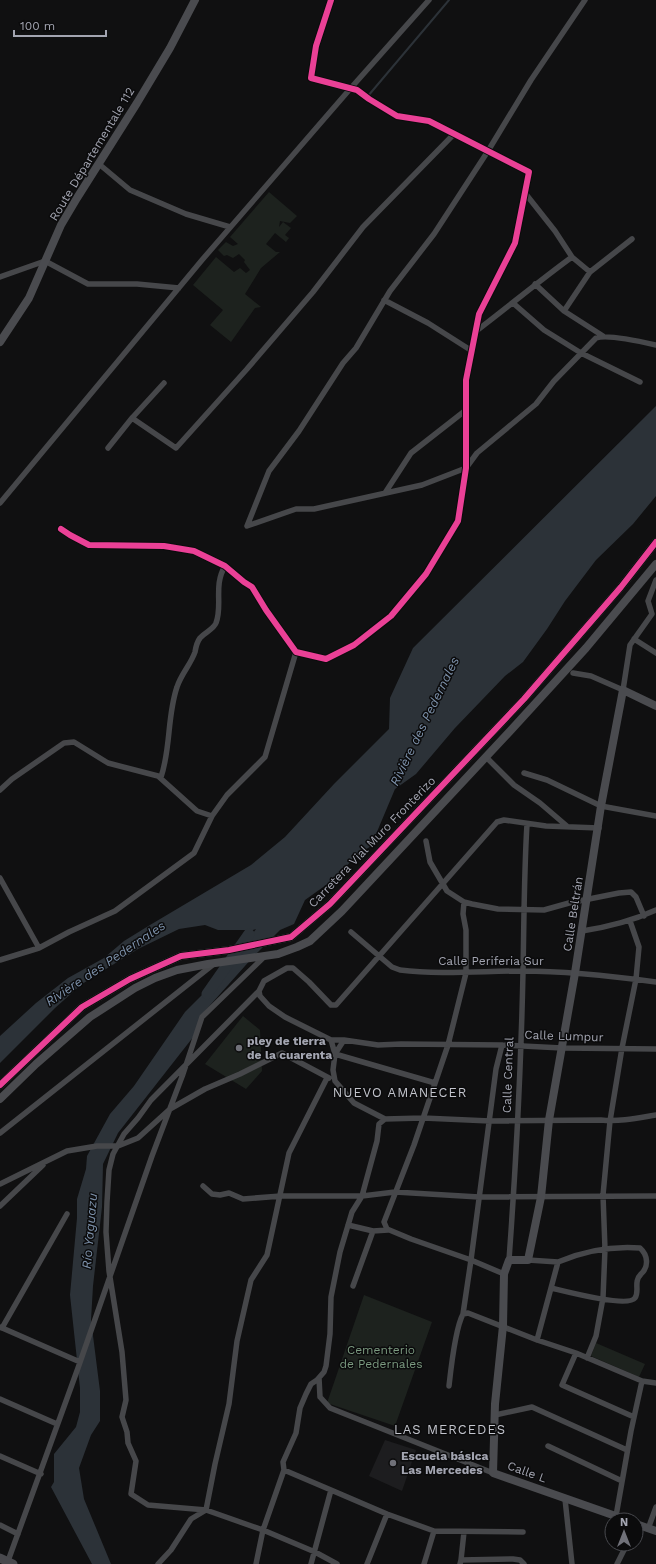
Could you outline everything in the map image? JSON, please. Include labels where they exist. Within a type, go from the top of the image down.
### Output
[{"type":"street","name":"Route Départementale 112","points":[[0,342],[29,298],[61,225],[148,84],[196,0]]},
{"type":"street","points":[[61,529],[89,545],[164,546],[194,551],[225,566],[252,587],[266,610],[296,652],[326,659],[354,646],[391,616],[426,574],[458,521],[466,468],[466,380],[475,332],[479,314],[515,243],[529,172],[429,121],[397,116],[369,100],[357,90],[311,78],[316,46],[331,0]]},
{"type":"street","points":[[0,503],[230,227],[429,0]]},
{"type":"street","points":[[585,0],[531,80],[488,151],[434,234],[390,291],[356,348],[343,363],[299,431],[269,471],[247,526],[296,509],[314,509],[422,485],[466,468],[477,453],[536,404],[554,381],[596,338],[603,336],[641,341],[656,345]]},
{"type":"street","points":[[132,418],[176,448],[247,369],[313,292],[363,227],[454,134]]},
{"type":"street","points":[[99,164],[130,190],[186,214],[230,227]]},
{"type":"street","points":[[525,193],[555,231],[572,257],[590,272]]},
{"type":"street","points":[[564,311],[590,272],[632,239]]},
{"type":"street","points":[[475,332],[535,284],[572,257]]},
{"type":"street","points":[[0,277],[45,261],[88,284],[138,284],[179,288]]},
{"type":"street","points":[[535,284],[564,311],[603,336]]},
{"type":"street","points":[[384,300],[428,323],[472,352]]},
{"type":"street","points":[[513,303],[544,330],[581,353],[640,382]]},
{"type":"street","points":[[108,448],[132,418],[164,383]]},
{"type":"street","points":[[385,494],[411,453],[466,410]]},
{"type":"street","name":"Carretera Vial Muro Fronterizo","points":[[0,1085],[82,1007],[130,979],[181,956],[229,950],[291,937],[330,904],[524,699],[621,587],[656,542]]},
{"type":"street","name":"Carretera Vial Muro Fronterizo","points":[[0,1099],[36,1064],[90,1017],[128,992],[154,978],[177,970],[278,954],[310,941],[342,911],[486,758],[586,648],[656,564]]},
{"type":"street","points":[[161,777],[166,762],[171,708],[177,686],[190,663],[197,642],[216,623],[218,611],[218,584],[225,566]]},
{"type":"street","name":"Calle Beltrán","points":[[528,1260],[541,1197],[549,1120],[582,932],[599,828],[601,806],[630,645],[652,614],[648,601],[656,580]]},
{"type":"street","points":[[634,639],[656,653]]},
{"type":"street","points":[[0,960],[39,948],[69,932],[115,911],[194,853],[212,816],[227,795],[265,757],[296,652]]},
{"type":"street","points":[[573,673],[591,676],[656,706]]},
{"type":"street","points":[[0,790],[30,766],[64,743],[74,742],[108,763],[161,777],[197,811],[212,816]]},
{"type":"street","points":[[486,758],[514,785],[540,803],[568,827]]},
{"type":"street","points":[[524,773],[547,780],[601,806],[656,816]]},
{"type":"street","points":[[337,1564],[315,1552],[263,1530],[206,1510],[148,1505],[131,1494],[136,1461],[128,1443],[127,1432],[122,1417],[126,1400],[122,1352],[109,1271],[106,1232],[109,1170],[113,1154],[124,1134],[152,1100],[259,990],[264,981],[287,968],[293,968],[331,1004],[336,1005],[497,822],[504,820],[527,824],[599,828]]},
{"type":"street","name":"Calle Central","points":[[492,1473],[495,1415],[503,1326],[504,1274],[509,1260],[514,1196],[518,1121],[523,971],[523,910],[527,824]]},
{"type":"street","points":[[426,841],[430,862],[443,883],[450,894],[464,902],[498,909],[544,910],[618,893],[631,892],[636,897],[644,916]]},
{"type":"street","points":[[0,878],[39,948]]},
{"type":"street","points":[[388,1230],[385,1227],[384,1222],[423,1118],[448,1045],[466,973],[466,930],[463,914],[464,902]]},
{"type":"street","points":[[582,932],[630,921],[656,910]]},
{"type":"street","points":[[587,1358],[596,1336],[603,1298],[605,1250],[602,1195],[610,1121],[622,1048],[636,979],[639,947],[630,921]]},
{"type":"street","name":"Calle Periferia Sur","points":[[351,932],[392,967],[400,970],[466,973],[523,971],[636,979],[656,982]]},
{"type":"street","points":[[7,1561],[80,1362],[202,1017],[264,957]]},
{"type":"street","points":[[0,1133],[216,963]]},
{"type":"street","points":[[259,990],[260,996],[269,1006],[285,1017],[331,1040],[335,1054],[333,1070],[335,1081]]},
{"type":"street","name":"Calle Lumpur","points":[[331,1040],[344,1040],[378,1045],[502,1045],[562,1048],[656,1049]]},
{"type":"street","points":[[335,1054],[344,1040]]},
{"type":"street","points":[[449,1386],[458,1330],[463,1314],[496,1069],[502,1045]]},
{"type":"street","points":[[0,1184],[67,1151],[97,1146],[118,1146],[138,1138],[170,1109],[205,1089],[240,1074],[282,1053],[335,1081],[354,1103],[385,1119],[423,1118],[490,1121],[610,1121],[656,1115]]},
{"type":"street","points":[[335,1054],[435,1083]]},
{"type":"street","points":[[158,1564],[171,1550],[191,1519],[206,1510],[214,1464],[229,1404],[236,1341],[252,1280],[267,1255],[281,1196],[289,1153],[327,1078]]},
{"type":"street","points":[[256,1564],[263,1530],[284,1470],[283,1462],[296,1433],[300,1408],[311,1384],[324,1372],[326,1366],[330,1334],[331,1297],[340,1252],[352,1212],[362,1196],[377,1141],[379,1124],[385,1119]]},
{"type":"street","points":[[0,1206],[48,1160]]},
{"type":"street","points":[[203,1186],[212,1194],[229,1193],[243,1199],[281,1196],[362,1196],[395,1192],[479,1197],[602,1195],[656,1196]]},
{"type":"street","points":[[66,1214],[1,1328],[80,1362]]},
{"type":"street","points":[[348,1225],[373,1231],[388,1230],[471,1260],[504,1274]]},
{"type":"street","points":[[353,1286],[373,1231]]},
{"type":"street","points":[[509,1260],[558,1262],[571,1256],[616,1248],[640,1248],[644,1252],[647,1264],[645,1270],[639,1276],[636,1283],[635,1299],[625,1302],[551,1288]]},
{"type":"street","points":[[537,1340],[558,1262]]},
{"type":"street","points":[[463,1314],[471,1313],[537,1340],[576,1353],[642,1381],[656,1383]]},
{"type":"street","points":[[576,1353],[562,1385],[634,1417]]},
{"type":"street","name":"Calle L","points":[[319,1378],[320,1397],[330,1408],[492,1473],[604,1512]]},
{"type":"street","points":[[617,1512],[627,1450],[642,1381]]},
{"type":"street","points":[[0,1399],[57,1424]]},
{"type":"street","points":[[495,1415],[532,1408],[627,1450]]},
{"type":"street","points":[[548,1446],[622,1481]]},
{"type":"street","points":[[0,1456],[41,1474]]},
{"type":"street","points":[[284,1470],[387,1514],[434,1531],[523,1532]]},
{"type":"street","points":[[311,1564],[331,1490]]},
{"type":"street","points":[[566,1499],[572,1564]]},
{"type":"street","points":[[652,1530],[656,1507]]},
{"type":"street","points":[[367,1564],[387,1514]]},
{"type":"street","points":[[0,1525],[18,1534]]},
{"type":"street","points":[[424,1564],[434,1531]]},
{"type":"street","points":[[464,1532],[461,1562],[513,1559],[520,1560],[524,1564]]},
{"type":"street","points":[[617,1564],[623,1552]]},
{"type":"shaded area","name":"Escuela básica Las Mercedes","points":[[385,1440],[416,1450],[402,1491],[369,1476]]},
{"type":"green space","points":[[269,192],[297,216],[290,223],[280,221],[279,227],[283,222],[291,228],[285,235],[289,238],[286,242],[275,233],[266,244],[276,252],[280,252],[261,268],[245,294],[261,307],[255,308],[231,342],[210,325],[223,310],[193,285],[216,257],[234,272],[240,268],[246,273],[250,270],[244,262],[245,260],[239,254],[233,258],[227,255],[224,256],[218,250],[226,242],[233,246],[238,244],[230,237]]},
{"type":"green space","name":"pley de tierra de la cuarenta","points":[[243,1016],[260,1030],[262,1071],[246,1089],[205,1064]]},
{"type":"green space","name":"Cementerio de Pedernales","points":[[364,1295],[432,1322],[395,1426],[327,1403]]},
{"type":"green space","points":[[596,1343],[645,1364],[639,1377],[591,1356]]},
{"type":"water","name":"Rivière des Pedernales","points":[[656,406],[656,496],[633,524],[596,560],[565,601],[523,662],[505,676],[455,728],[416,774],[395,789],[371,846],[356,856],[333,880],[305,900],[294,924],[280,930],[253,957],[204,1012],[194,1036],[118,1133],[103,1164],[102,1207],[93,1286],[91,1320],[100,1391],[100,1421],[91,1435],[79,1468],[84,1499],[111,1564],[92,1564],[51,1487],[54,1482],[54,1454],[76,1427],[80,1412],[80,1388],[70,1295],[77,1218],[77,1199],[86,1169],[87,1156],[110,1114],[134,1086],[185,1012],[220,977],[256,929],[218,930],[205,925],[179,929],[138,949],[82,984],[55,1008],[0,1063],[0,1036],[36,1003],[68,978],[104,958],[124,941],[251,865],[285,837],[334,784],[389,729],[390,698],[413,648]]},
{"type":"waterway","points":[[368,96],[449,0]]},
{"type":"waterway","name":"Río Yaguazu","points":[[207,994],[249,934]]},
{"type":"cycle path","points":[[61,529],[89,545],[164,546],[194,551],[225,566],[252,587],[266,610],[296,652],[326,659],[354,645],[391,616],[426,574],[458,521],[466,468],[466,380],[479,314],[515,243],[529,172],[429,121],[397,116],[357,90],[311,78],[316,46],[331,0]]},
{"type":"cycle path","points":[[0,1085],[82,1007],[130,979],[181,956],[229,950],[291,937],[330,904],[524,699],[621,587],[656,542]]},
{"type":"place","name":"pley de tierra de la cuarenta","points":[[239,1048]]},
{"type":"place","name":"Escuela básica Las Mercedes","points":[[393,1463]]},
{"type":"district","name":"NUEVO AMANECER","points":[[400,1092]]},
{"type":"district","name":"LAS MERCEDES","points":[[450,1429]]}]
